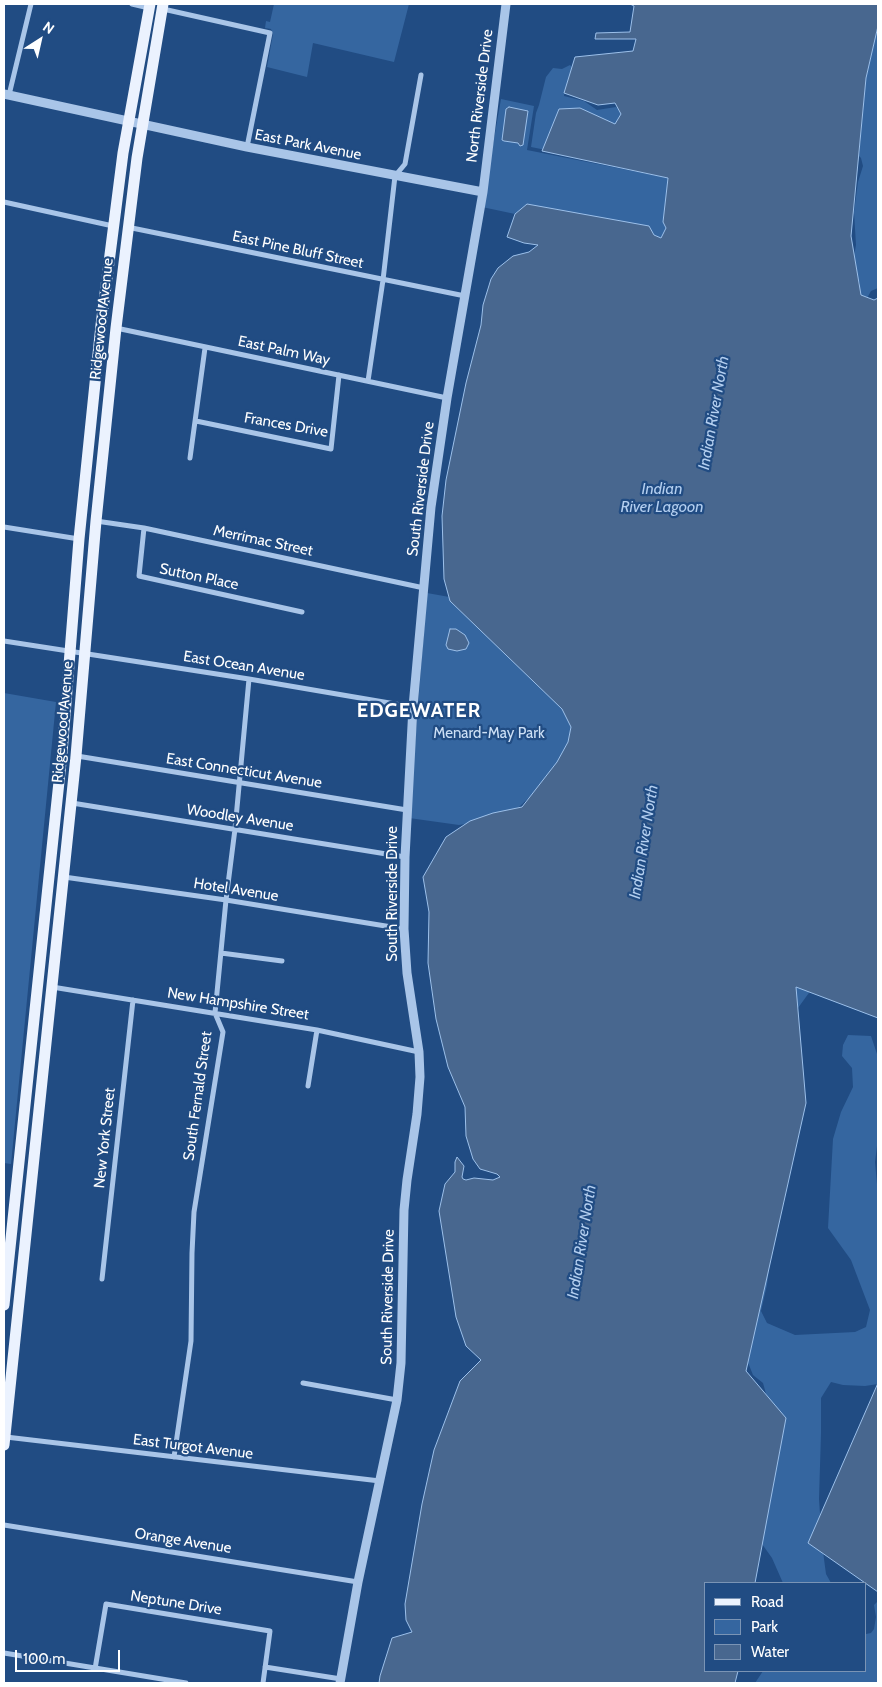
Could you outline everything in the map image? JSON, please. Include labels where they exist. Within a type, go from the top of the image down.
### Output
[{"type":"main road","name":"Ridgewood Avenue","points":[[4,1305],[6,1267],[18,1172],[62,754],[79,539],[112,231],[128,122],[149,6]]},
{"type":"main road","name":"Ridgewood Avenue","points":[[4,1439],[64,877],[96,521],[127,227],[142,124],[163,6]]},
{"type":"main road","points":[[112,231],[118,246],[109,317],[116,328]]},
{"type":"main road","points":[[94,396],[99,405],[100,413],[96,465],[101,470]]},
{"type":"main road","points":[[47,892],[53,902],[46,972],[52,985]]},
{"type":"main road","points":[[36,997],[43,1009],[36,1084],[40,1099]]},
{"type":"main road","points":[[18,1172],[23,1187],[17,1248],[18,1255],[23,1263]]},
{"type":"main road","points":[[6,1267],[14,1273],[15,1280],[10,1332],[14,1351]]},
{"type":"street","points":[[6,95],[30,4]]},
{"type":"street","points":[[132,4],[149,6]]},
{"type":"street","name":"North Riverside Drive","points":[[482,192],[506,4]]},
{"type":"street","points":[[163,6],[270,33],[248,147]]},
{"type":"street","points":[[368,380],[396,176],[405,164],[422,75]]},
{"type":"street","name":"East Park Avenue","points":[[6,95],[248,147],[482,192]]},
{"type":"street","name":"South Riverside Drive","points":[[341,1681],[358,1582],[397,1400],[401,1363],[404,1210],[417,1114],[420,1076],[419,1052],[407,973],[404,929],[405,857],[413,707],[431,507],[447,398],[482,192]]},
{"type":"street","points":[[4,202],[112,231]]},
{"type":"street","name":"East Pine Bluff Street","points":[[127,227],[465,296]]},
{"type":"street","name":"East Palm Way","points":[[116,328],[447,398]]},
{"type":"street","points":[[190,458],[205,348]]},
{"type":"street","name":"Frances Drive","points":[[196,421],[331,449],[340,376]]},
{"type":"street","name":"Merrimac Street","points":[[96,521],[144,528],[424,588]]},
{"type":"street","points":[[4,527],[79,539]]},
{"type":"street","name":"Sutton Place","points":[[144,528],[139,576],[302,612]]},
{"type":"street","name":"East Ocean Avenue","points":[[4,641],[249,679],[413,707]]},
{"type":"street","name":"South Fernald Street","points":[[174,1457],[191,1341],[194,1212],[222,1032],[214,1013],[235,829],[249,679]]},
{"type":"street","name":"East Connecticut Avenue","points":[[76,756],[407,810]]},
{"type":"street","name":"Woodley Avenue","points":[[71,803],[405,857]]},
{"type":"street","name":"Hotel Avenue","points":[[64,877],[226,900],[404,929]]},
{"type":"street","points":[[221,953],[282,961]]},
{"type":"street","name":"New Hampshire Street","points":[[52,985],[318,1030],[419,1052]]},
{"type":"street","name":"New York Street","points":[[102,1279],[133,1000]]},
{"type":"street","points":[[308,1086],[318,1030]]},
{"type":"street","points":[[303,1383],[397,1400]]},
{"type":"street","name":"East Turgot Avenue","points":[[4,1439],[380,1481]]},
{"type":"street","name":"Orange Avenue","points":[[4,1525],[358,1582]]},
{"type":"street","name":"Neptune Drive","points":[[95,1669],[106,1604],[270,1630],[265,1667]]},
{"type":"street","points":[[4,1653],[186,1683]]},
{"type":"street","points":[[263,1683],[265,1667],[341,1681]]},
{"type":"green space","points":[[274,4],[409,4],[394,62],[313,43],[307,77],[267,67],[273,34],[271,29],[265,28],[266,21],[270,22]]},
{"type":"green space","points":[[878,26],[878,288],[871,291],[866,300],[857,293],[860,284],[854,256],[856,245],[854,212],[858,182],[863,166],[859,156],[866,78]]},
{"type":"green space","points":[[570,65],[573,68],[569,90],[564,92],[564,96],[584,101],[597,110],[616,107],[621,110],[621,123],[546,150],[531,147],[536,113],[546,77],[553,68],[562,69]]},
{"type":"green space","points":[[501,99],[534,106],[527,150],[668,178],[663,222],[666,228],[662,238],[527,204],[515,214],[482,207]]},
{"type":"green space","name":"Menard-May Park","points":[[427,593],[455,598],[583,684],[567,761],[519,807],[476,822],[459,825],[409,818]]},
{"type":"green space","points":[[4,693],[56,702],[11,1164],[4,1163]]},
{"type":"green space","points":[[763,962],[811,990],[798,1008],[767,1285],[761,1311],[767,1323],[795,1335],[855,1332],[866,1327],[870,1310],[851,1260],[828,1228],[833,1139],[841,1112],[853,1087],[852,1068],[842,1056],[843,1045],[848,1035],[871,1036],[878,1057],[878,1138],[875,1162],[878,1195],[878,1384],[865,1386],[843,1385],[831,1382],[821,1398],[819,1499],[826,1574],[830,1582],[783,1582],[772,1558],[762,1544],[752,1524],[771,1412],[763,1383],[753,1375],[741,1350]]},
{"type":"green space","points":[[877,1602],[878,1683],[755,1683],[762,1672],[867,1672],[867,1634],[871,1633],[874,1629],[876,1617],[874,1605]]},
{"type":"water","name":"Indian River Lagoon","points":[[630,4],[878,4],[878,26],[866,78],[851,236],[861,295],[874,300],[878,298],[878,1018],[796,987],[806,1103],[746,1371],[786,1418],[755,1582],[704,1582],[704,1672],[738,1672],[735,1683],[379,1683],[392,1638],[412,1632],[406,1620],[405,1604],[422,1504],[434,1450],[460,1381],[481,1360],[466,1346],[456,1317],[439,1211],[445,1184],[455,1172],[457,1157],[464,1166],[463,1179],[493,1180],[500,1177],[497,1174],[480,1169],[473,1159],[466,1136],[465,1107],[448,1067],[436,1019],[428,963],[429,912],[423,877],[446,837],[470,821],[493,813],[522,807],[557,762],[568,742],[571,727],[562,709],[450,601],[444,579],[442,516],[446,480],[466,383],[481,325],[483,305],[491,279],[498,268],[513,256],[529,252],[538,245],[524,243],[507,237],[515,214],[527,204],[649,226],[654,235],[661,238],[666,228],[663,222],[668,178],[542,151],[559,109],[580,108],[615,124],[621,114],[615,103],[598,105],[564,93],[575,57],[633,51],[636,39],[595,39],[596,33],[630,32],[634,6]]},
{"type":"water","points":[[509,107],[528,111],[523,145],[520,146],[518,143],[502,140],[506,109]]},
{"type":"water","points":[[450,629],[456,629],[465,635],[469,643],[466,649],[457,651],[448,649],[446,645]]},
{"type":"water","points":[[878,1383],[878,1592],[867,1584],[867,1582],[864,1582],[808,1543]]},
{"type":"district","name":"EDGEWATER","points":[[419,711]]},
{"type":"water label","name":"Indian River North","points":[[714,413]]},
{"type":"water label","name":"Indian River North","points":[[644,842]]},
{"type":"water label","name":"Indian River North","points":[[582,1242]]}]
